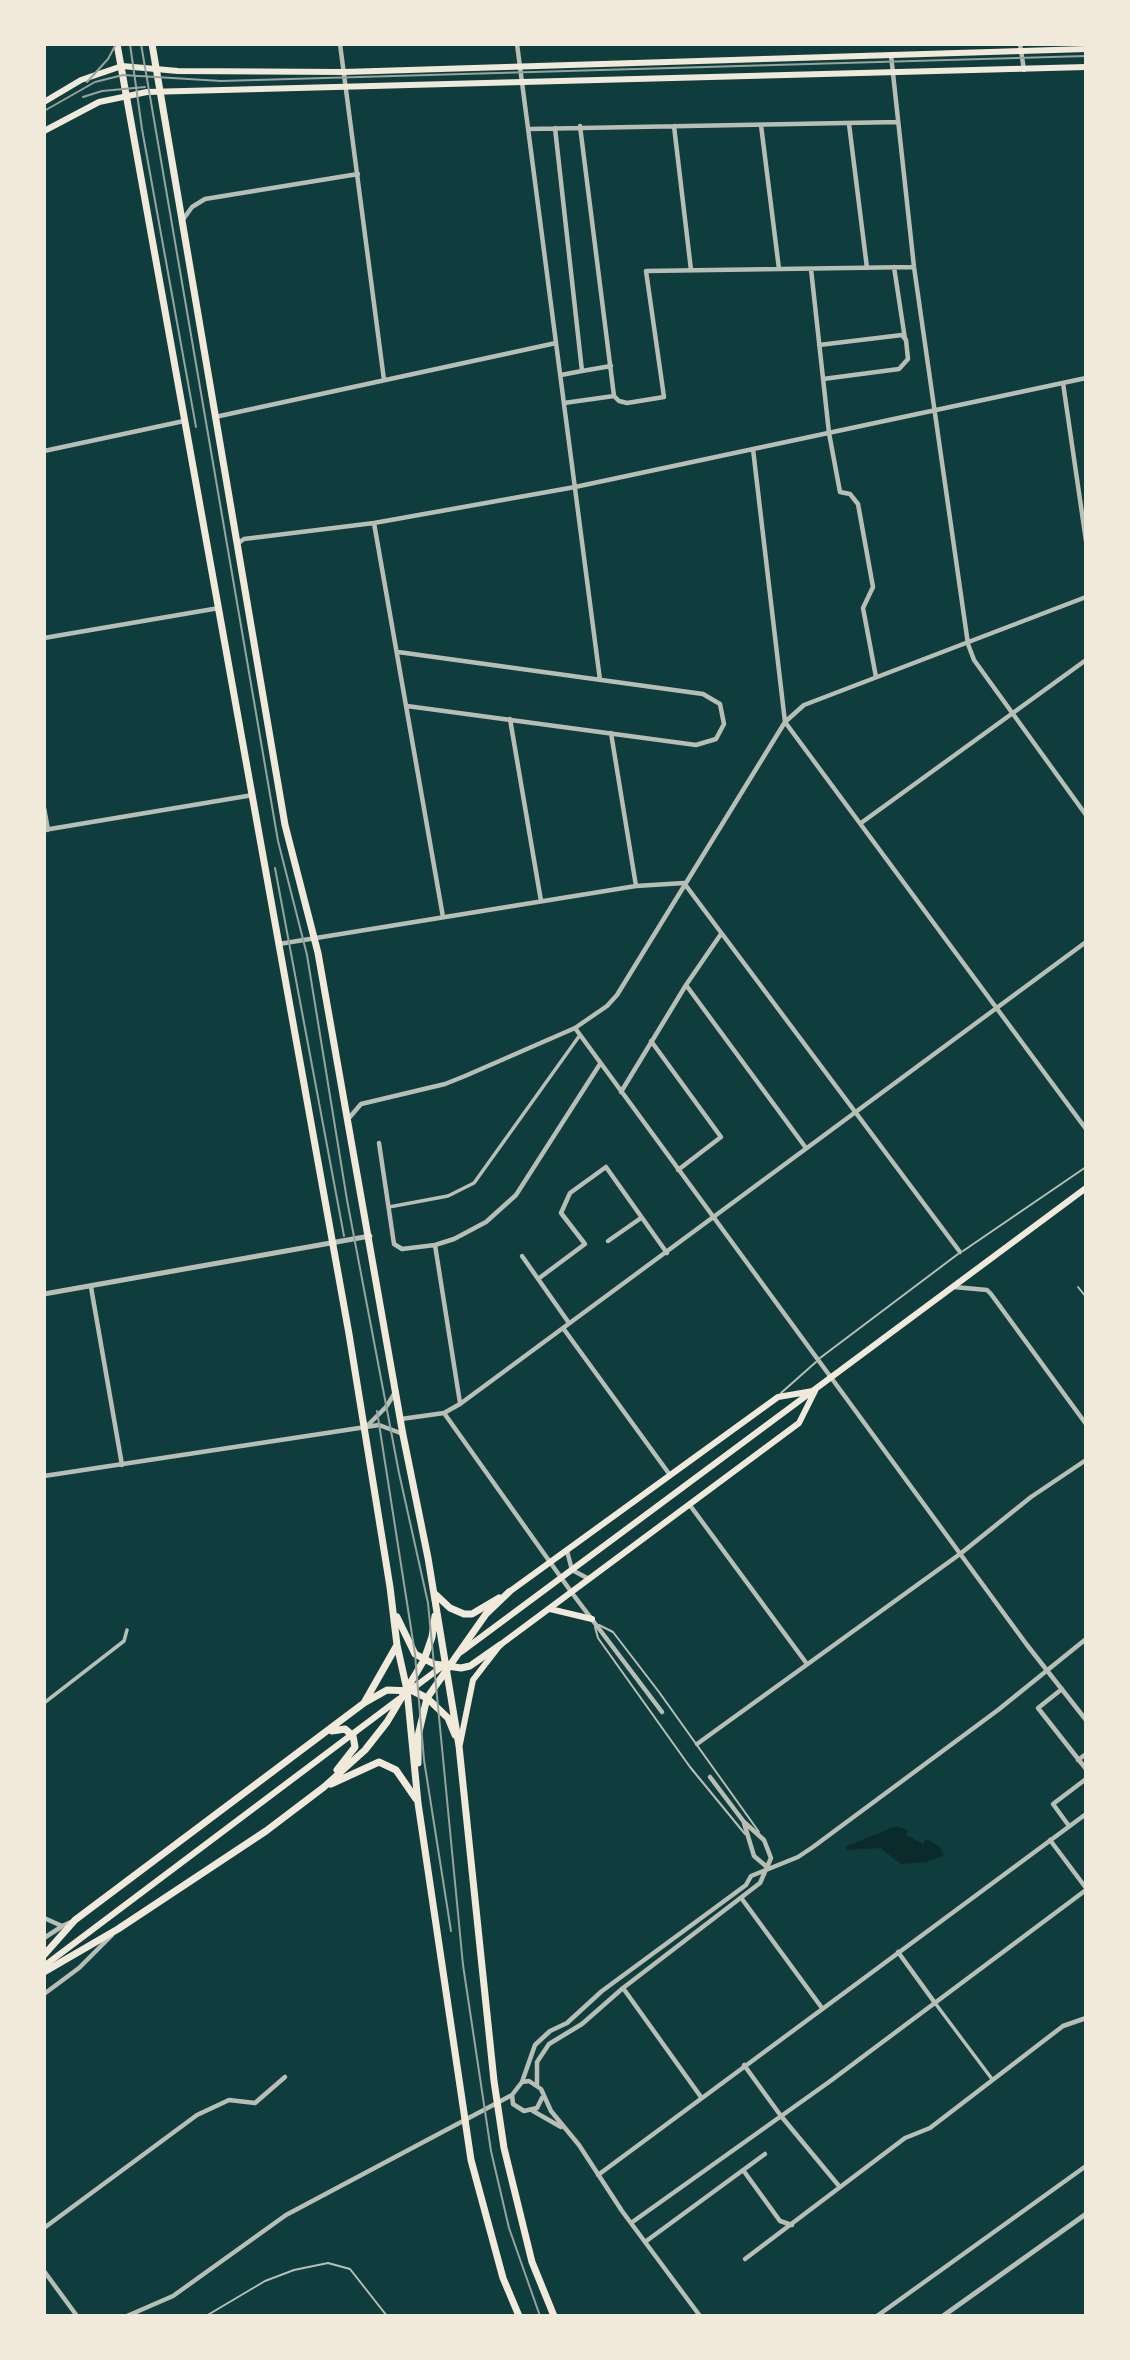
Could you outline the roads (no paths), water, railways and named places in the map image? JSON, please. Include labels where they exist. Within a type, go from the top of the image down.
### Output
[{"type":"main road","points":[[117,44],[254,795],[365,1428],[397,1645],[407,1690],[418,1802],[471,2160],[503,2278],[519,2316]]},
{"type":"main road","points":[[152,44],[285,825],[315,937],[447,1667],[459,1746],[494,2081],[504,2148],[532,2262],[554,2316]]},
{"type":"main road","points":[[44,102],[80,80],[122,66],[344,72],[891,55],[1021,47],[1086,49]]},
{"type":"main road","points":[[44,131],[87,106],[126,96],[160,92],[1086,67]]},
{"type":"main road","points":[[44,1966],[686,1484],[1086,1188]]},
{"type":"main road","points":[[393,1606],[406,1641],[415,1654],[424,1660],[447,1667],[470,1666],[799,1423],[815,1391]]},
{"type":"main road","points":[[434,1593],[450,1608],[464,1614],[472,1614],[552,1562],[778,1397],[815,1391]]},
{"type":"main road","points":[[418,1802],[418,1736],[427,1698],[486,1614],[509,1592]]},
{"type":"main road","points":[[44,1972],[118,1929],[266,1831],[324,1787],[365,1749],[407,1690],[424,1660],[434,1623],[434,1593]]},
{"type":"main road","points":[[550,1609],[593,1621]]},
{"type":"main road","points":[[364,1703],[397,1645]]},
{"type":"main road","points":[[459,1746],[473,1680],[500,1645]]},
{"type":"main road","points":[[44,1955],[75,1920],[364,1703],[387,1690],[407,1690],[427,1698],[448,1718],[459,1746]]},
{"type":"main road","points":[[324,1787],[355,1747],[354,1736],[345,1729],[326,1733]]},
{"type":"main road","points":[[324,1787],[379,1762],[396,1770],[418,1802]]},
{"type":"street","points":[[340,44],[384,380]]},
{"type":"street","points":[[517,44],[600,680]]},
{"type":"street","points":[[1021,47],[1024,70]]},
{"type":"street","points":[[891,55],[914,267],[968,644],[974,660],[1012,716],[1086,815]]},
{"type":"street","points":[[529,130],[898,122]]},
{"type":"street","points":[[849,124],[867,268]]},
{"type":"street","points":[[761,125],[779,269]]},
{"type":"street","points":[[674,126],[691,270]]},
{"type":"street","points":[[580,127],[614,396],[619,401],[627,403],[664,397],[646,271],[914,267]]},
{"type":"street","points":[[555,128],[582,371]]},
{"type":"street","points":[[181,222],[192,207],[205,199],[358,174]]},
{"type":"street","points":[[823,379],[899,369],[908,359],[894,267]]},
{"type":"street","points":[[811,268],[829,433],[840,492],[850,494],[858,504],[873,587],[863,608],[876,677]]},
{"type":"street","points":[[819,345],[895,335],[902,335],[906,340]]},
{"type":"street","points":[[214,417],[556,343]]},
{"type":"street","points":[[561,375],[611,366]]},
{"type":"street","points":[[236,544],[244,539],[374,523],[575,487],[1086,378]]},
{"type":"street","points":[[1063,383],[1086,541]]},
{"type":"street","points":[[564,403],[614,396]]},
{"type":"street","points":[[44,451],[185,421]]},
{"type":"street","points":[[753,449],[785,722],[1086,1129]]},
{"type":"street","points":[[374,523],[443,917]]},
{"type":"street","points":[[349,1118],[361,1104],[445,1084],[575,1028],[598,1013],[617,995],[785,722],[813,700],[968,644],[1086,597]]},
{"type":"street","points":[[44,638],[220,608]]},
{"type":"street","points":[[398,652],[703,694],[720,704],[724,713],[724,724],[716,739],[696,745],[407,706]]},
{"type":"street","points":[[861,823],[1086,660]]},
{"type":"street","points":[[510,719],[541,901]]},
{"type":"street","points":[[611,733],[636,886]]},
{"type":"street","points":[[44,808],[46,830],[254,795]]},
{"type":"street","points":[[279,944],[636,886],[684,883]]},
{"type":"street","points":[[684,883],[961,1252]]},
{"type":"street","points":[[621,1092],[686,985],[721,934]]},
{"type":"street","points":[[401,1419],[444,1413],[460,1404],[1086,942]]},
{"type":"street","points":[[686,985],[806,1148]]},
{"type":"street","points":[[575,1028],[1046,1671],[1086,1720]]},
{"type":"street","points":[[389,1207],[448,1196],[475,1182],[580,1035]]},
{"type":"street","points":[[652,1041],[721,1137],[678,1170]]},
{"type":"street","points":[[379,1143],[394,1244],[402,1249],[435,1245],[480,1226],[516,1195],[600,1064]]},
{"type":"street","points":[[538,1279],[585,1244],[561,1213],[569,1193],[607,1167],[667,1253]]},
{"type":"street","points":[[608,1241],[641,1218]]},
{"type":"street","points":[[44,1294],[370,1236]]},
{"type":"street","points":[[435,1245],[460,1404]]},
{"type":"street","points":[[522,1256],[569,1323]]},
{"type":"street","points":[[91,1287],[122,1465]]},
{"type":"street","points":[[954,1287],[987,1290],[1086,1424]]},
{"type":"street","points":[[563,1328],[670,1475]]},
{"type":"street","points":[[365,1428],[386,1407],[397,1390]]},
{"type":"street","points":[[444,1413],[572,1593],[662,1712]]},
{"type":"street","points":[[44,1476],[379,1425],[403,1435]]},
{"type":"street","points":[[697,1744],[960,1554],[1031,1497],[1086,1460]]},
{"type":"street","points":[[690,1504],[807,1664]]},
{"type":"street","points":[[567,1551],[572,1570],[589,1579]]},
{"type":"street","points":[[44,1703],[124,1641],[127,1630]]},
{"type":"street","points":[[127,2316],[173,2296],[286,2215],[512,2095],[522,2082],[530,2055],[540,2039],[567,2023],[602,1991],[767,1867],[798,1857],[1086,1639]]},
{"type":"street","points":[[1062,1689],[1038,1708],[1086,1769]]},
{"type":"street","points":[[1078,1760],[1086,1754]]},
{"type":"street","points":[[700,2316],[631,2223],[571,2133],[551,2111],[542,2096],[534,2072],[542,2052],[555,2039],[582,2024],[623,1988],[760,1883],[771,1858],[760,1836],[744,1822],[710,1777]]},
{"type":"street","points":[[1069,1826],[1053,1804],[1086,1779]]},
{"type":"street","points":[[598,2175],[1086,1814]]},
{"type":"street","points":[[744,1822],[754,1856],[767,1867]]},
{"type":"street","points":[[631,2223],[781,2116],[1086,1889],[1051,1840]]},
{"type":"street","points":[[742,1899],[822,2008]]},
{"type":"street","points":[[45,1938],[44,1919],[62,1926]]},
{"type":"street","points":[[45,1938],[75,1920]]},
{"type":"street","points":[[44,1994],[79,1968],[118,1929]]},
{"type":"street","points":[[898,1952],[992,2079]]},
{"type":"street","points":[[623,1988],[701,2097]]},
{"type":"street","points":[[746,2259],[905,2138],[930,2128],[979,2093],[992,2079],[1063,2026],[1086,2018]]},
{"type":"street","points":[[744,2065],[781,2116],[839,2186]]},
{"type":"street","points":[[44,2228],[197,2115],[229,2100],[256,2103],[285,2077]]},
{"type":"street","points":[[522,2082],[537,2084]]},
{"type":"street","points":[[512,2095],[516,2107],[548,2116],[571,2133]]},
{"type":"street","points":[[533,2111],[540,2105],[542,2096]]},
{"type":"street","points":[[645,2242],[765,2154]]},
{"type":"street","points":[[877,2316],[1086,2166]]},
{"type":"street","points":[[743,2170],[780,2221],[792,2225]]},
{"type":"street","points":[[943,2316],[1086,2214]]},
{"type":"street","points":[[44,2271],[77,2316]]},
{"type":"lane","points":[[778,1397],[817,1360],[961,1252],[1086,1167]]},
{"type":"lane","points":[[1078,1287],[1086,1297]]},
{"type":"lane","points":[[593,1621],[613,1632],[697,1744],[760,1836]]},
{"type":"lane","points":[[593,1621],[598,1638],[686,1761],[733,1824],[750,1839]]},
{"type":"lane","points":[[206,2316],[265,2281],[311,2266],[337,2264],[350,2269],[387,2316]]},
{"type":"water","points":[[896,1826],[908,1830],[906,1835],[923,1844],[926,1839],[939,1846],[944,1855],[927,1862],[901,1864],[880,1848],[848,1850],[845,1847]]},
{"type":"tram line","points":[[87,82],[108,59],[116,44]]},
{"type":"tram line","points":[[130,44],[142,129],[196,427]]},
{"type":"tram line","points":[[141,44],[278,841],[307,955],[347,1200],[399,1473],[428,1603],[463,1965],[491,2151],[509,2228],[540,2316]]},
{"type":"tram line","points":[[44,111],[95,82],[123,75],[221,81],[1086,56]]},
{"type":"tram line","points":[[83,97],[102,91],[145,87]]},
{"type":"tram line","points":[[275,868],[344,1236]]},
{"type":"tram line","points":[[377,1411],[415,1654],[424,1760],[451,1931]]}]
